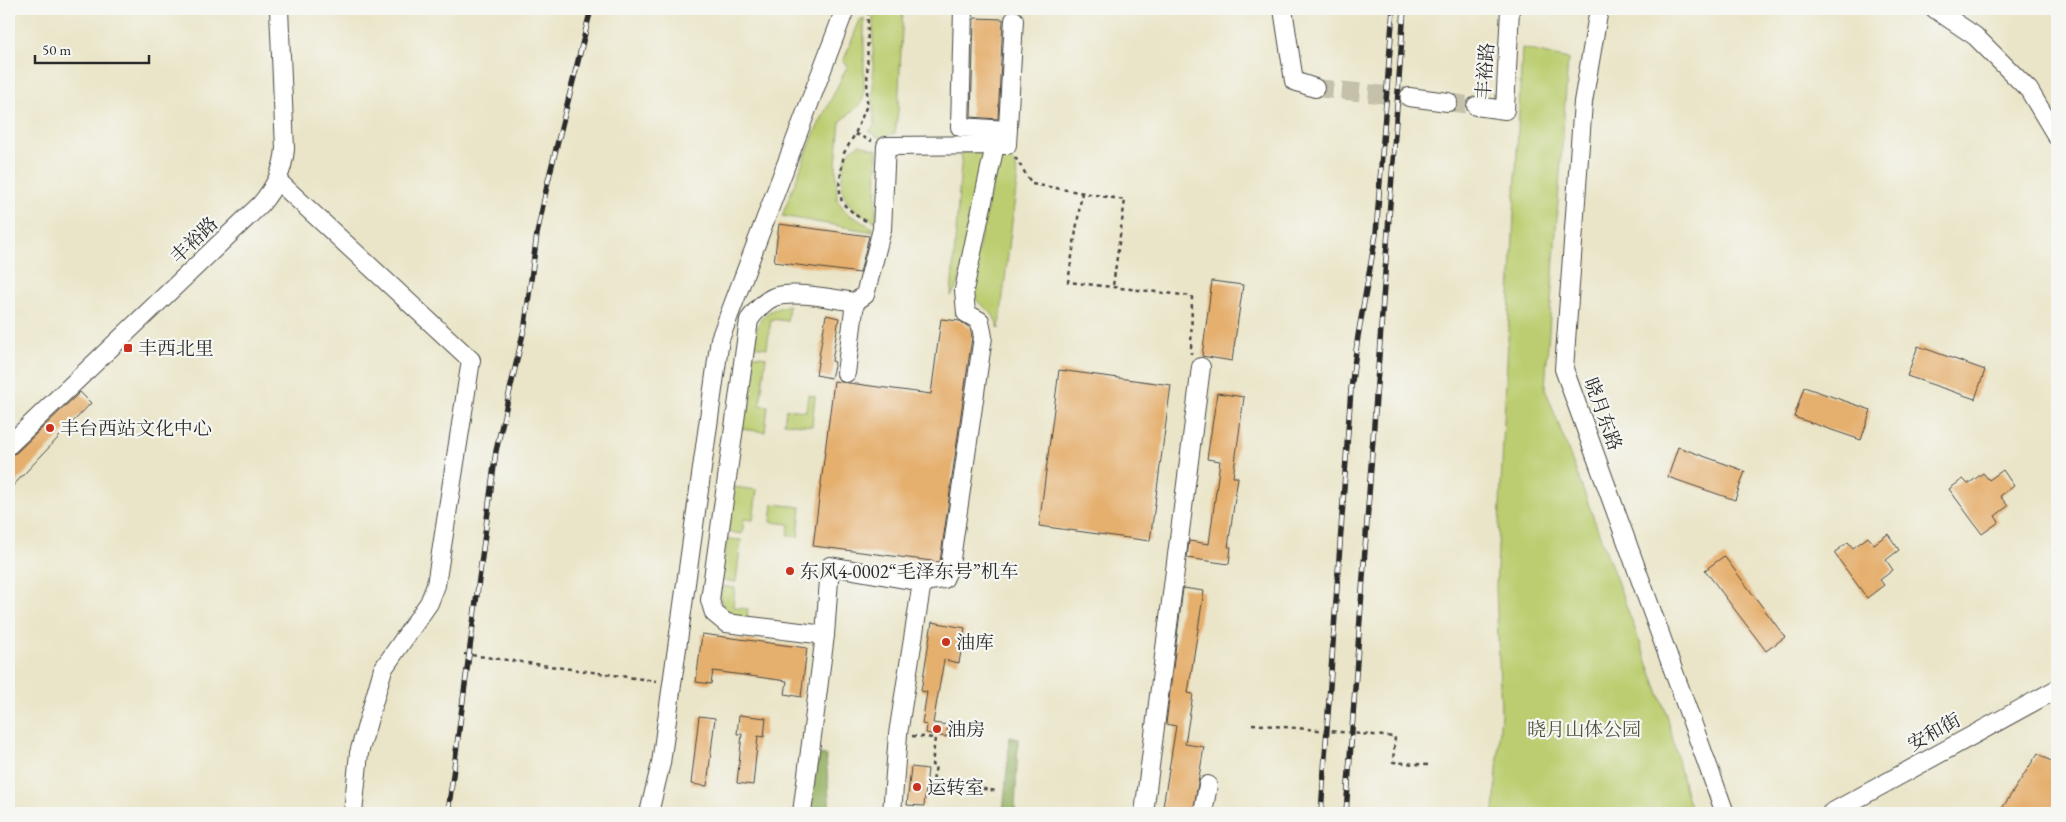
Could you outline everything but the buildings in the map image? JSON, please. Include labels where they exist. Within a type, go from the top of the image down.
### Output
[{"type":"street","name":"丰裕路","points":[[9,445],[261,204],[278,181],[284,164],[285,149],[279,9]]},
{"type":"street","points":[[649,813],[661,764],[720,339],[845,9]]},
{"type":"street","points":[[963,9],[960,127],[1003,140]]},
{"type":"street","points":[[1283,9],[1294,80],[1315,88]]},
{"type":"street","name":"丰裕路","points":[[1476,106],[1505,110],[1510,9]]},
{"type":"street","name":"晓月东路","points":[[1599,9],[1583,102],[1564,369],[1725,813]]},
{"type":"street","points":[[1935,9],[1975,36],[2029,90],[2057,137]]},
{"type":"street","points":[[802,813],[825,635],[830,566],[922,582],[944,579],[950,566],[983,337],[980,321],[966,313],[964,290],[1003,140],[1014,20]]},
{"type":"street","name":"丰裕路","points":[[1409,97],[1448,102]]},
{"type":"street","points":[[846,373],[855,302],[865,294],[882,229],[886,146],[1003,140]]},
{"type":"street","points":[[278,181],[471,360],[436,585],[429,603],[383,669],[359,753],[353,813]]},
{"type":"street","points":[[825,635],[726,623],[714,613],[710,600],[749,320],[756,311],[773,298],[788,295],[855,302]]},
{"type":"street","points":[[1144,813],[1196,363]]},
{"type":"street","points":[[892,813],[898,734],[922,582]]},
{"type":"street","name":"安和街","points":[[1831,813],[2057,689]]},
{"type":"street","points":[[1203,813],[1208,785]]},
{"type":"path","points":[[868,9],[867,105],[844,153],[838,186],[842,203],[857,216],[882,229]]},
{"type":"path","points":[[1003,140],[1032,184],[1125,200],[1113,286]]},
{"type":"path","points":[[1082,192],[1068,282],[1192,296],[1196,363]]},
{"type":"path","points":[[464,654],[672,683]]},
{"type":"path","points":[[1252,724],[1395,737],[1393,762],[1428,765]]},
{"type":"path","points":[[898,734],[935,738],[932,765],[936,766],[933,782],[997,791]]},
{"type":"green space","points":[[875,9],[903,9],[898,111],[895,133],[879,138],[869,131],[875,125],[873,109],[873,15]]},
{"type":"green space","points":[[864,18],[864,94],[862,103],[840,122],[836,164],[837,200],[848,214],[873,228],[873,232],[782,216],[813,136],[848,65],[843,62],[860,20]]},
{"type":"green space","name":"晓月山体公园","points":[[1522,48],[1568,59],[1545,388],[1667,715],[1687,798],[1693,813],[1494,813],[1501,712],[1496,588]]},
{"type":"green space","points":[[860,144],[877,150],[876,222],[853,208],[844,196],[842,171],[850,151]]},
{"type":"green space","points":[[962,152],[984,153],[959,283],[951,296]]},
{"type":"green space","points":[[1008,154],[1016,166],[1017,181],[999,329],[992,314],[974,296],[971,284],[992,185],[1003,156]]},
{"type":"green space","points":[[789,305],[787,321],[771,319],[767,348],[753,346],[762,318],[772,311]]},
{"type":"green space","points":[[752,355],[766,357],[760,405],[768,406],[765,432],[741,429]]},
{"type":"green space","points":[[808,395],[815,396],[812,426],[784,423],[786,409],[806,411]]},
{"type":"green space","points":[[734,487],[757,490],[753,520],[744,519],[742,534],[728,532]]},
{"type":"green space","points":[[773,504],[801,507],[798,537],[788,536],[789,524],[771,522]]},
{"type":"green space","points":[[727,539],[741,540],[736,582],[721,580]]},
{"type":"green space","points":[[720,586],[735,588],[733,607],[748,609],[747,618],[725,609],[722,605]]},
{"type":"green space","points":[[1010,737],[1018,739],[1015,813],[1003,813]]},
{"type":"green space","points":[[816,754],[826,755],[830,813],[809,813]]},
{"type":"tunnel","points":[[1315,88],[1409,97]]},
{"type":"tunnel","points":[[1448,102],[1476,106]]},
{"type":"railway","points":[[448,813],[496,451],[525,325],[537,234],[548,181],[591,9]]},
{"type":"railway","points":[[1321,813],[1351,389],[1358,336],[1376,234],[1393,9]]},
{"type":"railway","points":[[1346,813],[1404,9]]},
{"type":"place","name":"丰西北里","points":[[128,348]]},
{"type":"place","name":"丰台西站文化中心","points":[[50,428]]},
{"type":"place","name":"东风4-0002“毛泽东号”机车","points":[[790,571]]},
{"type":"place","name":"油库","points":[[946,642]]},
{"type":"place","name":"油房","points":[[937,729]]},
{"type":"place","name":"运转室","points":[[917,787]]}]
